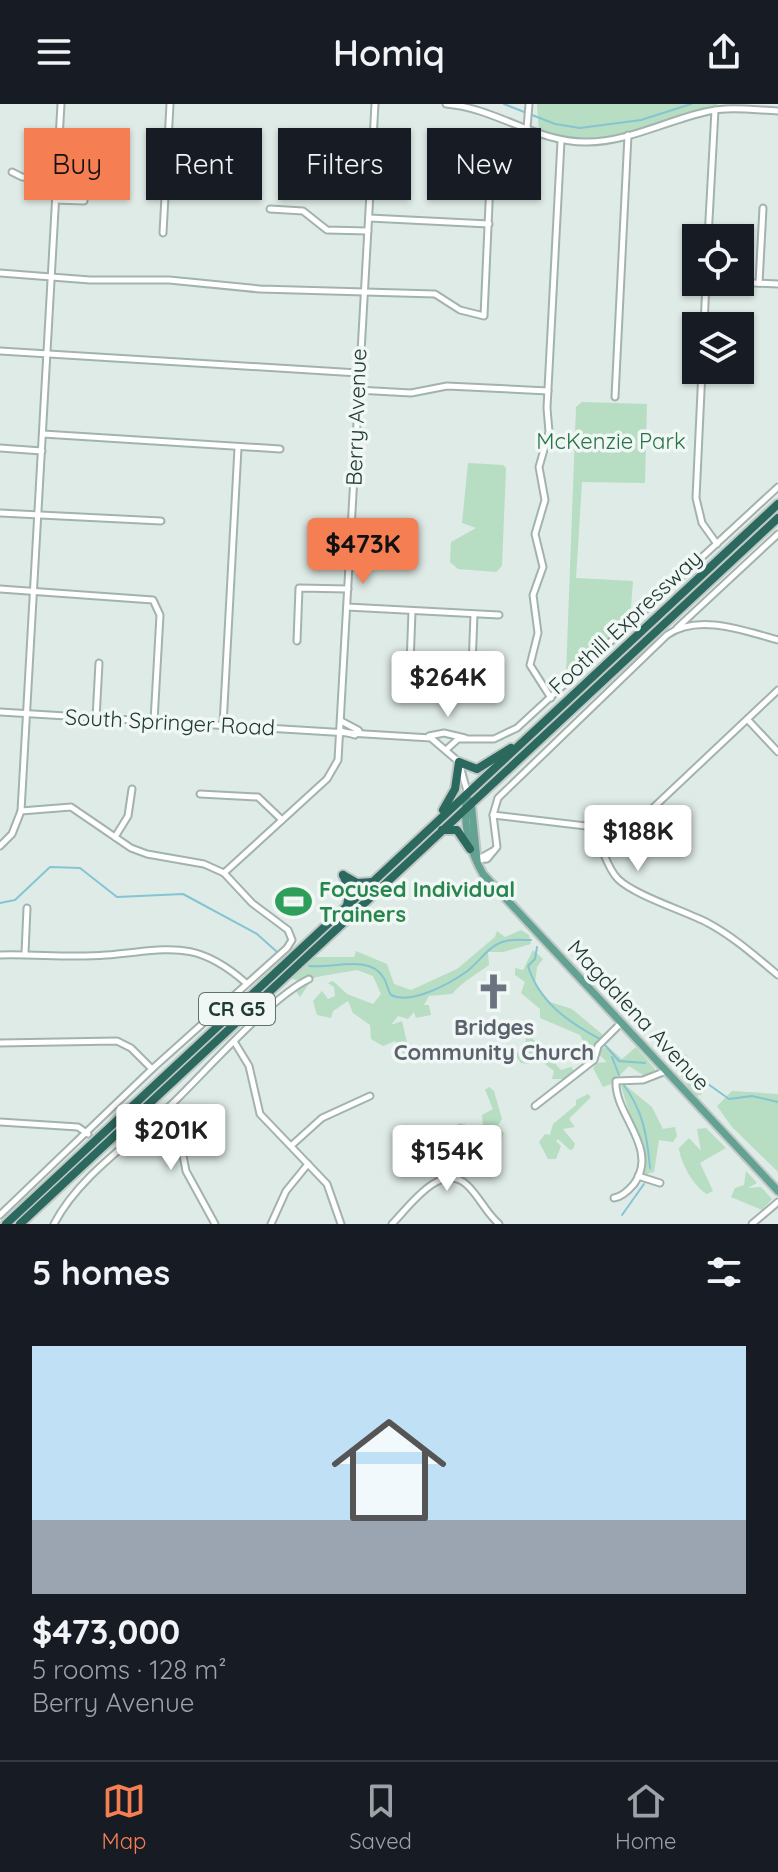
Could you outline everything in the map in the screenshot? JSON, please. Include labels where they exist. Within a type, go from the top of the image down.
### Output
[{"type":"highway","name":"Foothill Expressway","points":[[6,1224],[778,504]]},
{"type":"highway","name":"Foothill Expressway","points":[[20,1224],[778,518]]},
{"type":"highway","points":[[439,817],[454,793],[459,762],[477,769],[519,744]]},
{"type":"highway","points":[[441,830],[457,830],[470,849]]},
{"type":"highway","points":[[346,907],[350,891],[343,875],[357,883],[372,882]]},
{"type":"main road","name":"Magdalena Avenue","points":[[467,791],[470,849],[487,878],[778,1191]]},
{"type":"main road","name":"Magdalena Avenue","points":[[468,805],[477,860]]},
{"type":"street","points":[[60,128],[61,104]]},
{"type":"street","points":[[163,233],[170,104]]},
{"type":"street","name":"Berry Avenue","points":[[224,873],[327,779],[336,765],[375,104]]},
{"type":"street","points":[[446,104],[476,108],[527,128],[529,106]]},
{"type":"street","points":[[541,133],[561,141],[596,142],[715,110],[778,111]]},
{"type":"street","points":[[709,224],[715,110]]},
{"type":"street","points":[[615,397],[628,135]]},
{"type":"street","points":[[551,698],[530,665],[538,633],[533,595],[543,567],[535,534],[545,500],[539,467],[549,432],[548,391],[561,141]]},
{"type":"street","points":[[12,172],[24,177]]},
{"type":"street","points":[[0,846],[12,834],[21,811],[56,200],[84,201]]},
{"type":"street","points":[[0,273],[127,277],[363,294],[435,294],[460,310],[484,316],[490,200]]},
{"type":"street","points":[[759,283],[763,208]]},
{"type":"street","points":[[270,209],[303,211],[327,230],[368,231]]},
{"type":"street","points":[[369,218],[489,224]]},
{"type":"street","points":[[754,283],[778,284]]},
{"type":"street","points":[[0,351],[358,373]]},
{"type":"street","points":[[701,384],[696,498],[702,523],[717,544]]},
{"type":"street","points":[[357,390],[411,393],[447,386],[548,391]]},
{"type":"street","points":[[43,434],[280,449]]},
{"type":"street","points":[[0,448],[42,451]]},
{"type":"street","points":[[223,725],[238,448]]},
{"type":"street","points":[[447,749],[458,739],[502,736],[551,698],[778,487]]},
{"type":"street","points":[[0,513],[161,521]]},
{"type":"street","points":[[477,860],[493,851],[498,840],[493,815],[498,798],[778,534]]},
{"type":"street","points":[[297,641],[299,588],[348,589]]},
{"type":"street","points":[[0,589],[149,599],[157,603],[160,615],[154,721]]},
{"type":"street","points":[[347,607],[499,615]]},
{"type":"street","points":[[410,665],[412,611]]},
{"type":"street","points":[[472,667],[474,614]]},
{"type":"street","points":[[676,628],[717,626],[778,640]]},
{"type":"street","points":[[96,718],[99,663]]},
{"type":"street","points":[[493,815],[586,826],[623,828],[637,823],[778,690]]},
{"type":"street","name":"South Springer Road","points":[[0,712],[425,737],[447,749],[459,762],[467,791]]},
{"type":"street","points":[[748,720],[778,752]]},
{"type":"street","points":[[341,721],[359,731]]},
{"type":"street","points":[[425,737],[444,733],[466,738]]},
{"type":"street","points":[[115,837],[128,816],[132,789]]},
{"type":"street","points":[[200,794],[258,797],[282,820]]},
{"type":"street","points":[[0,1215],[88,1134],[152,1069],[290,944],[291,935],[252,903],[224,873],[183,859],[147,854],[71,807],[21,811]]},
{"type":"street","points":[[586,826],[594,832],[607,863],[619,880],[739,942],[778,975]]},
{"type":"street","points":[[25,953],[27,908]]},
{"type":"street","points":[[0,955],[107,955],[175,947],[207,954],[246,983]]},
{"type":"street","points":[[54,1224],[73,1195],[272,1007],[309,979]]},
{"type":"street","points":[[535,1106],[594,1060],[598,1046],[621,1023]]},
{"type":"street","points":[[0,1043],[117,1041],[131,1048],[152,1069]]},
{"type":"street","points":[[235,1043],[245,1054],[260,1114],[292,1145],[334,1196],[341,1224]]},
{"type":"street","points":[[614,1198],[621,1197],[638,1176],[640,1150],[636,1130],[616,1081],[643,1080],[666,1071]]},
{"type":"street","points":[[292,1145],[322,1118],[370,1096]]},
{"type":"street","points":[[172,1103],[186,1171],[215,1224]]},
{"type":"street","points":[[0,1122],[78,1127],[88,1134]]},
{"type":"street","points":[[271,1224],[286,1191],[309,1164]]},
{"type":"street","points":[[638,1176],[660,1183]]},
{"type":"street","points":[[392,1224],[431,1184],[445,1179],[468,1185],[499,1224]]},
{"type":"street","points":[[752,1224],[778,1202]]},
{"type":"green space","points":[[537,104],[718,104],[707,112],[587,142],[541,132]]},
{"type":"green space","name":"McKenzie Park","points":[[582,402],[647,404],[645,483],[582,482],[576,578],[633,581],[631,608],[638,613],[566,675],[576,407]]},
{"type":"green space","points":[[468,463],[503,465],[506,468],[502,566],[496,572],[458,569],[450,562],[451,542],[476,528],[462,523]]},
{"type":"green space","points":[[521,930],[529,935],[531,944],[503,952],[488,952],[489,965],[452,994],[429,996],[424,1005],[429,1005],[431,1015],[416,1018],[414,1012],[408,1019],[398,1016],[391,1025],[402,1021],[410,1056],[406,1058],[395,1041],[383,1046],[371,1039],[370,1025],[353,1013],[348,1001],[333,1011],[331,1018],[317,1015],[313,1001],[322,991],[328,999],[335,996],[334,987],[328,983],[333,981],[347,994],[373,1004],[381,994],[373,976],[357,970],[313,978],[300,997],[294,988],[298,981],[291,978],[315,957],[354,957],[356,951],[387,964],[394,984],[411,990],[457,969],[495,937],[497,931],[505,937]]},
{"type":"green space","points":[[533,950],[543,959],[537,967],[535,983],[550,1002],[572,1009],[603,1035],[590,1055],[580,1035],[540,1018],[540,1009],[521,993],[525,982],[515,975],[515,968],[523,970]]},
{"type":"green space","points":[[531,1037],[561,1070],[571,1067],[575,1072],[568,1079],[552,1079],[554,1071],[536,1057],[529,1064],[521,1063],[515,1055],[525,1045],[526,1038]]},
{"type":"green space","points":[[608,1047],[622,1059],[636,1047],[655,1069],[653,1075],[646,1077],[629,1066],[611,1084],[603,1087],[593,1068],[596,1063],[607,1062],[598,1054],[602,1048]]},
{"type":"green space","points":[[686,1054],[696,1074],[708,1082],[701,1095],[696,1096],[677,1069],[675,1059]]},
{"type":"green space","points":[[621,1086],[626,1086],[652,1107],[663,1129],[675,1127],[677,1136],[673,1142],[659,1140],[654,1172],[643,1175],[638,1167],[644,1145],[638,1141]]},
{"type":"green space","points":[[489,1087],[494,1091],[502,1119],[497,1127],[504,1133],[501,1140],[463,1139],[455,1126],[460,1123],[477,1128],[483,1126],[482,1115],[493,1109],[485,1090]]},
{"type":"green space","points":[[732,1091],[778,1094],[778,1172],[732,1127],[717,1106]]},
{"type":"green space","points":[[588,1094],[591,1097],[569,1119],[575,1127],[563,1129],[575,1144],[573,1149],[570,1150],[558,1139],[556,1141],[561,1146],[556,1159],[548,1159],[539,1142],[545,1134],[550,1135],[553,1124],[576,1105],[576,1100]]},
{"type":"green space","points":[[706,1128],[726,1148],[700,1163],[713,1191],[707,1194],[688,1174],[679,1148],[689,1138],[701,1151],[697,1129]]},
{"type":"green space","points":[[746,1171],[757,1183],[748,1188],[761,1187],[772,1199],[762,1210],[731,1197],[735,1188],[744,1185]]},
{"type":"waterway","points":[[504,104],[555,124],[580,128],[641,120],[691,104]]},
{"type":"waterway","points":[[0,903],[15,900],[50,867],[80,868],[117,897],[183,894],[257,934],[276,951]]},
{"type":"waterway","points":[[309,966],[369,966],[383,977],[391,995],[409,997],[430,992],[459,977],[500,943],[531,940]]},
{"type":"waterway","points":[[537,947],[535,959],[528,966],[539,990],[556,1010],[600,1039]]},
{"type":"waterway","points":[[604,1044],[619,1061],[645,1063]]},
{"type":"waterway","points":[[612,1057],[619,1075]]},
{"type":"waterway","points":[[670,1063],[684,1060],[694,1074],[729,1099],[752,1096],[778,1102]]},
{"type":"waterway","points":[[623,1084],[643,1123],[650,1168]]},
{"type":"waterway","points":[[622,1215],[644,1184]]},
{"type":"place","name":"Focused Individual Trainers","points":[[293,902]]},
{"type":"place","name":"Bridges Community Church","points":[[494,991]]}]
